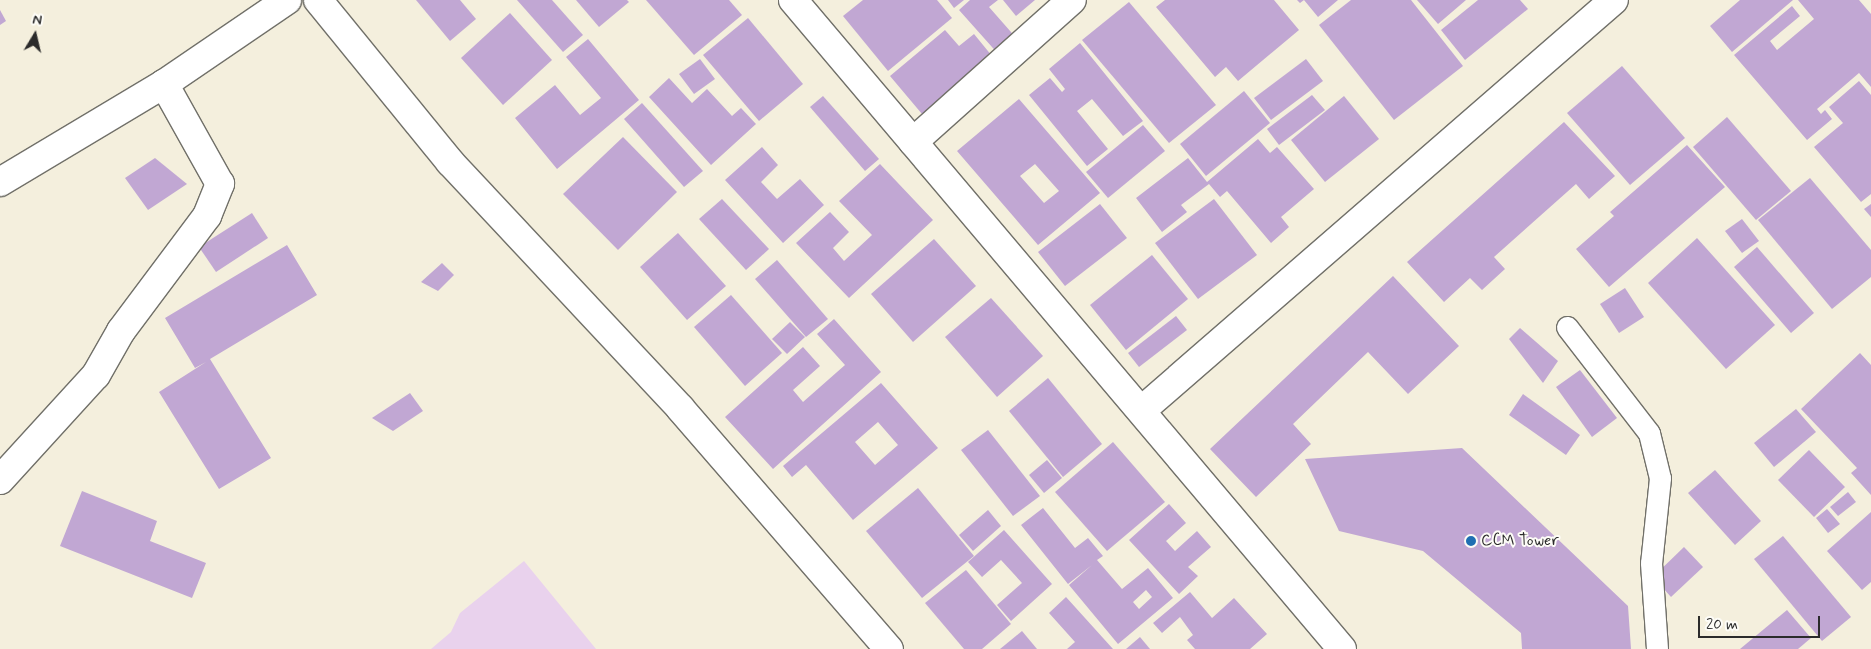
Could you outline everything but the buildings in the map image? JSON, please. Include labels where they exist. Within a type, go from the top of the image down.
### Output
[{"type":"street","points":[[0,182],[164,84],[287,0]]},
{"type":"street","points":[[318,0],[450,162],[680,408],[889,649]]},
{"type":"street","points":[[912,142],[1072,0]]},
{"type":"street","points":[[1142,410],[1614,0]]},
{"type":"street","points":[[805,4],[912,142],[1142,410],[1342,649]]},
{"type":"street","points":[[0,480],[96,375],[121,331],[207,216],[220,184],[164,84]]},
{"type":"lane","points":[[1566,327],[1649,433],[1660,478],[1651,563],[1657,649]]},
{"type":"shaded area","points":[[524,561],[596,649],[431,649],[451,632],[460,613]]},
{"type":"place","name":"CCM Tower","points":[[1471,541]]}]
